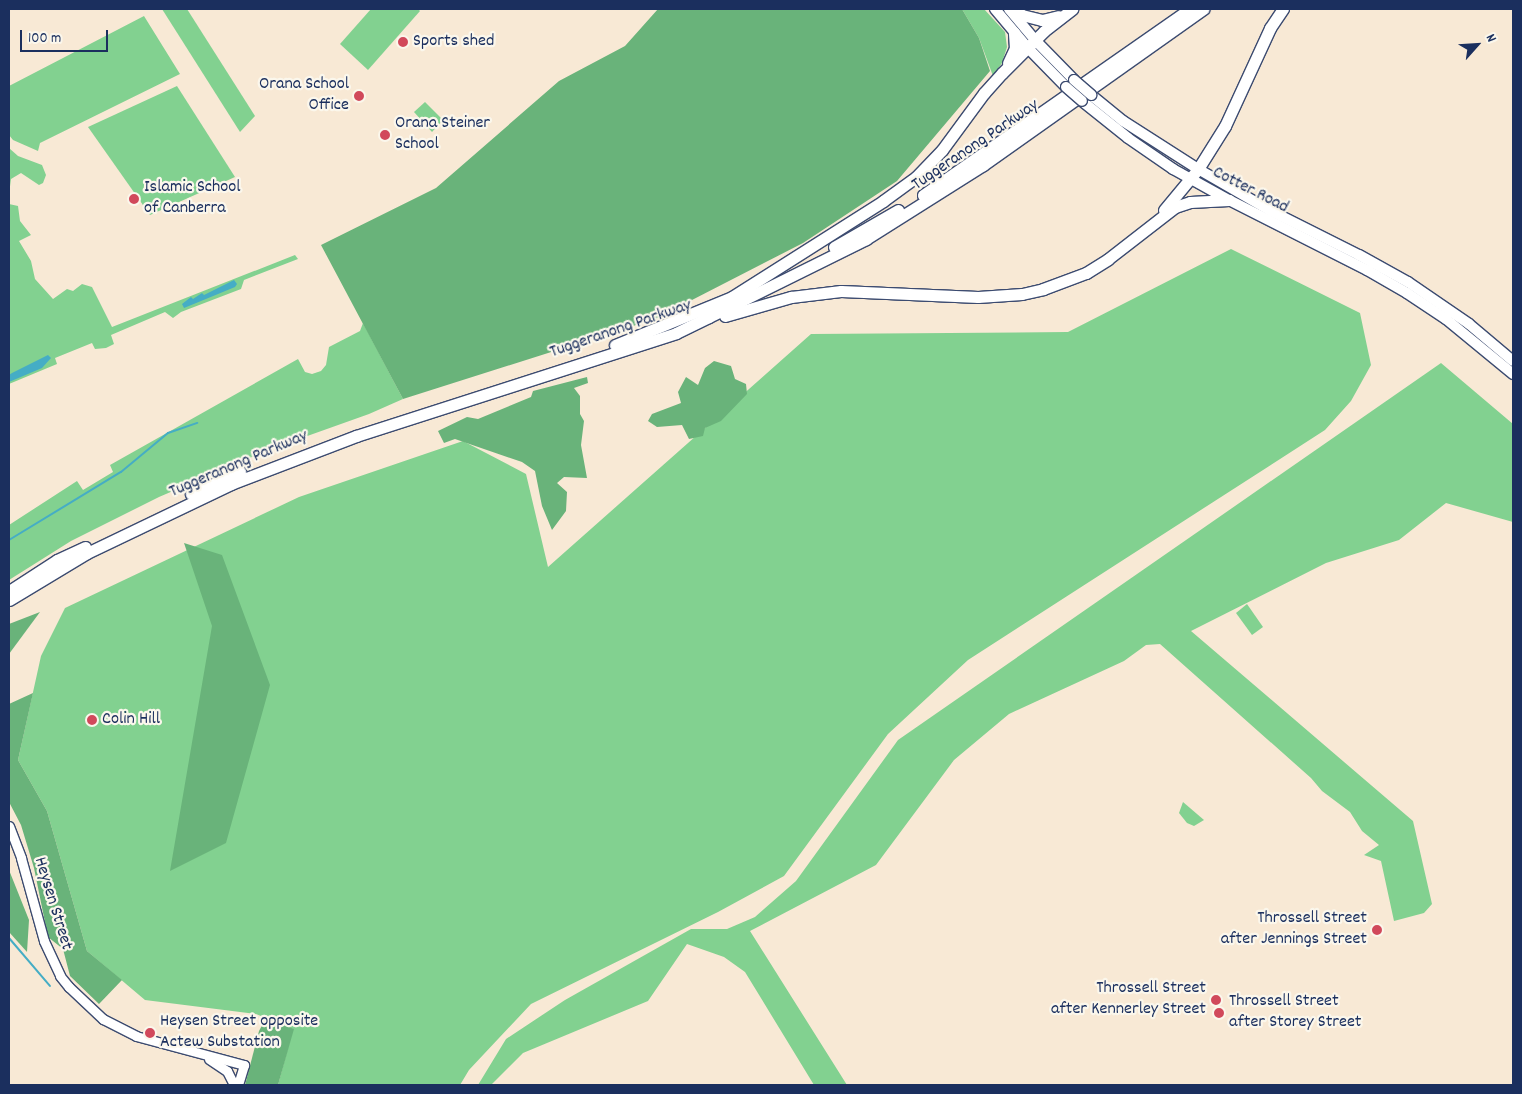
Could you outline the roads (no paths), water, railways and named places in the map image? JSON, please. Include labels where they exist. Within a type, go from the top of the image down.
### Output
[{"type":"highway","points":[[1014,9],[1022,15],[1042,20],[1069,11]]},
{"type":"highway","name":"Tuggeranong Parkway","points":[[9,591],[57,560],[225,478],[351,430],[606,349],[731,298],[829,250],[916,200],[1190,9]]},
{"type":"highway","name":"Tuggeranong Parkway","points":[[9,600],[87,553],[231,484],[356,436],[676,332],[866,239],[983,165],[1204,9]]},
{"type":"highway","points":[[676,332],[749,308],[816,293],[860,290],[997,297],[1043,290],[1086,273],[1124,247],[1157,219],[1198,169],[1225,126],[1270,28],[1283,9]]},
{"type":"highway","points":[[731,298],[883,201],[916,177],[942,150],[1002,73],[1031,44],[1069,11]]},
{"type":"highway","points":[[1002,73],[1014,48],[1014,32]]},
{"type":"highway","points":[[1157,219],[1183,204],[1229,200]]},
{"type":"main road","name":"Cotter Road","points":[[995,9],[1014,32],[1123,121],[1198,169],[1270,211],[1359,255],[1408,282],[1469,324],[1513,361]]},
{"type":"main road","name":"Cotter Road","points":[[1009,9],[1031,44],[1066,86],[1128,138],[1190,179],[1367,270],[1407,293],[1446,319],[1513,374]]},
{"type":"main road","name":"Heysen Street","points":[[9,826],[21,858],[44,942],[57,969],[69,987],[90,1009],[115,1026],[147,1039],[205,1056],[213,1055],[243,1067],[238,1085]]},
{"type":"main road","points":[[205,1056],[227,1071],[234,1085]]},
{"type":"water","points":[[234,280],[237,284],[235,287],[184,308],[182,304],[191,297],[193,299],[202,293],[204,295]]},
{"type":"water","points":[[48,355],[51,358],[42,368],[9,382],[9,375]]},
{"type":"waterway","points":[[9,540],[121,472],[168,433],[197,423]]},
{"type":"waterway","points":[[9,938],[50,986]]},
{"type":"place","name":"Sports shed","points":[[403,42]]},
{"type":"place","name":"Orana School Office","points":[[359,96]]},
{"type":"place","name":"Orana Steiner School","points":[[385,135]]},
{"type":"place","name":"Islamic School of Canberra","points":[[134,199]]},
{"type":"place","name":"Colin Hill","points":[[92,720]]},
{"type":"place","name":"Throssell Street after Jennings Street","points":[[1377,930]]},
{"type":"place","name":"Throssell Street after Kennerley Street","points":[[1216,1000]]},
{"type":"place","name":"Throssell Street after Storey Street","points":[[1219,1013]]},
{"type":"place","name":"Heysen Street opposite Actew Substation","points":[[150,1033]]}]
